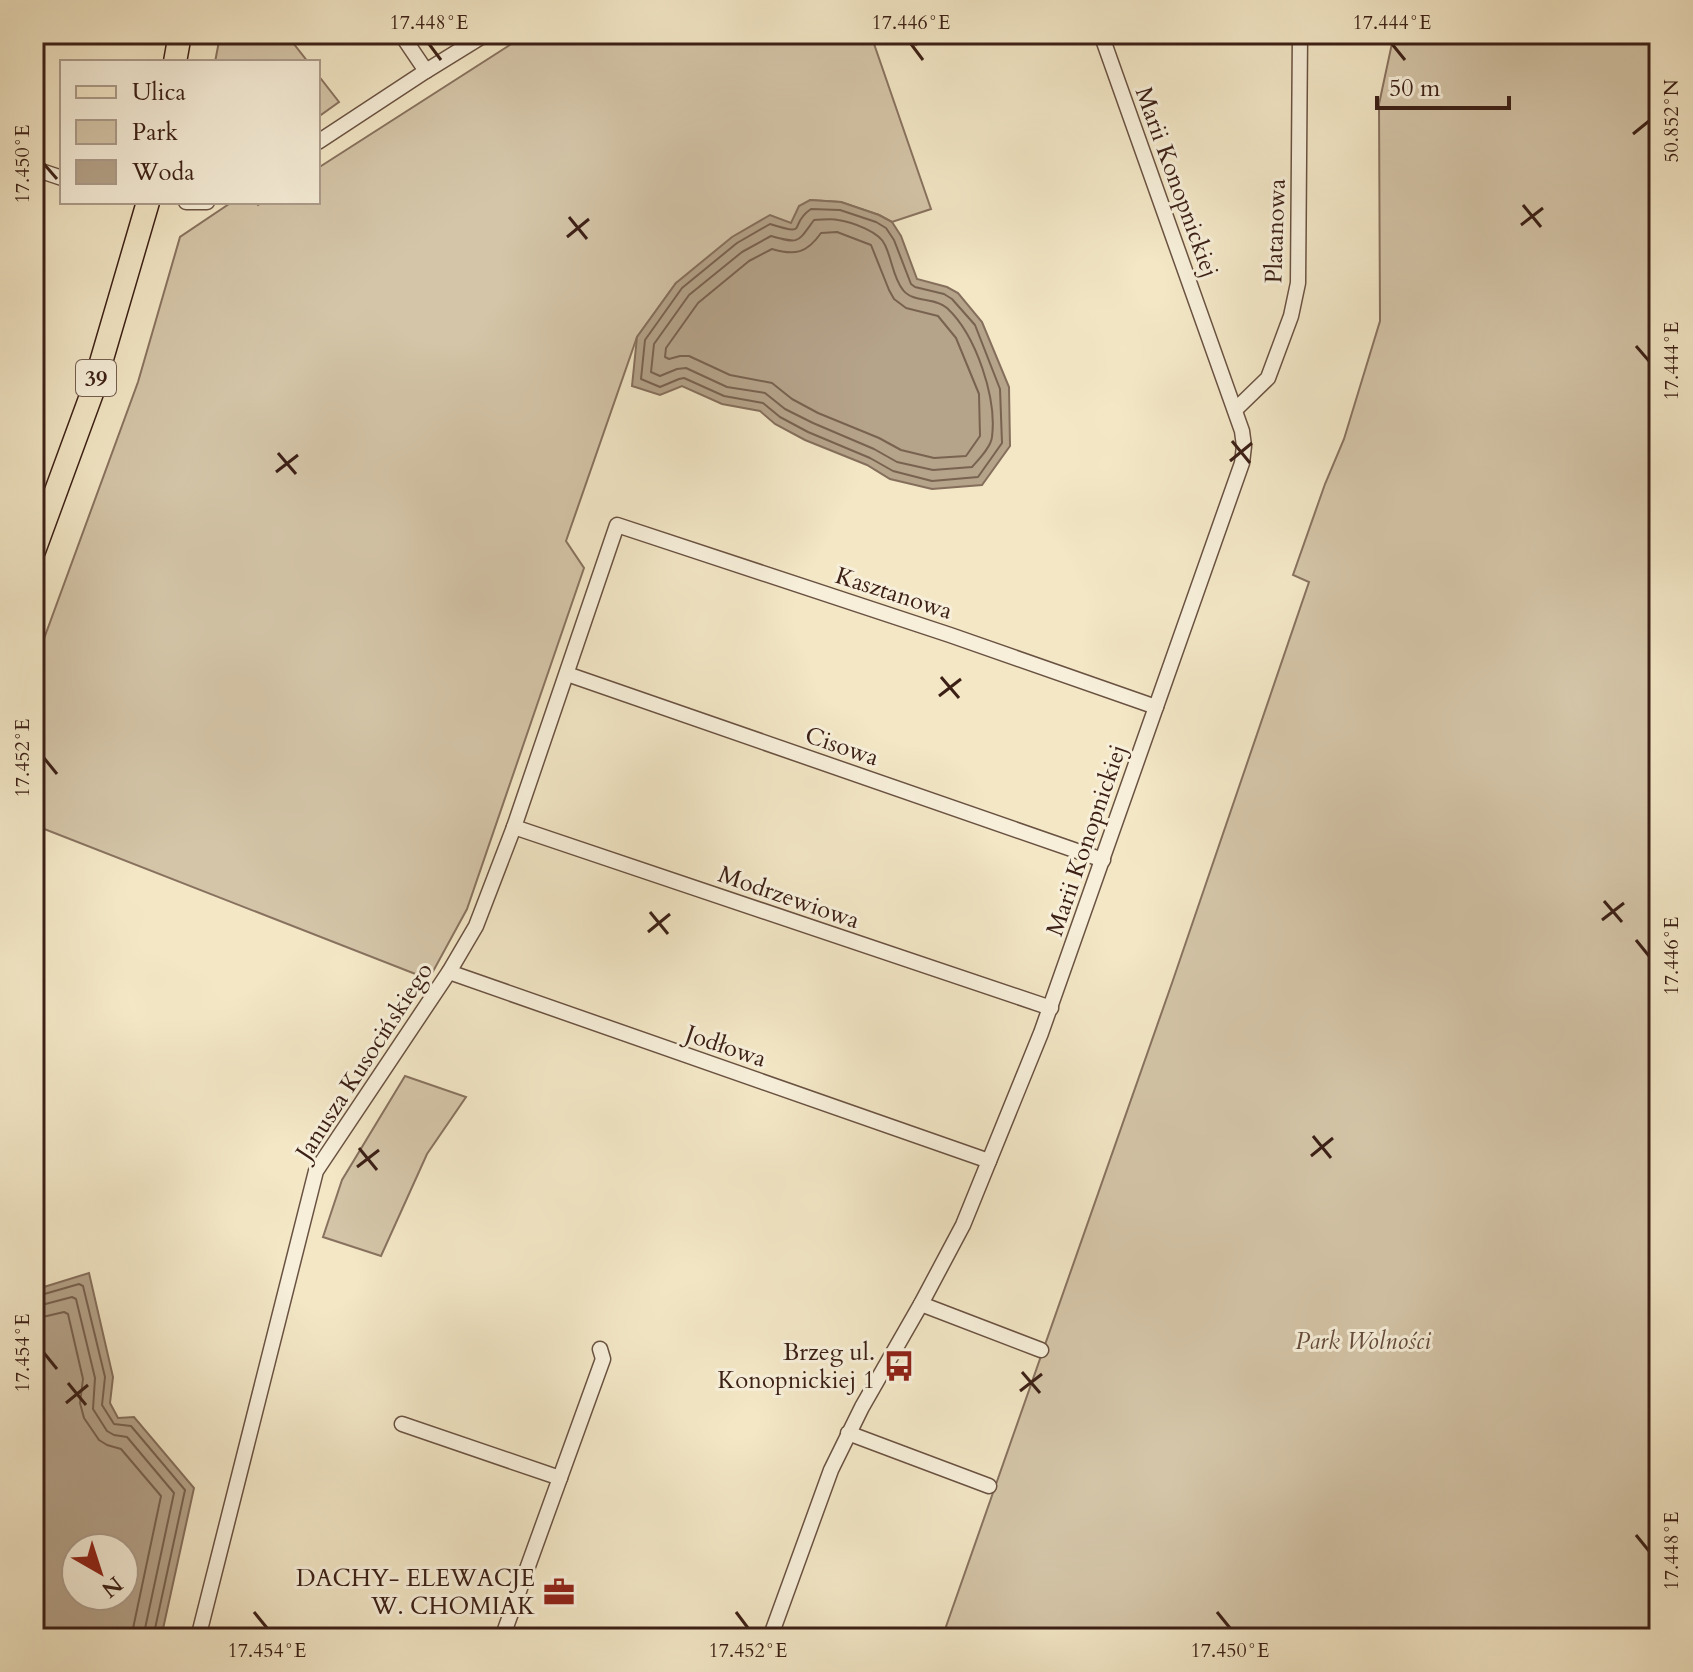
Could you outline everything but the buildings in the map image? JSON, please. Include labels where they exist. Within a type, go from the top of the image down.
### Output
[{"type":"main road","points":[[175,60],[180,34]]},
{"type":"main road","name":"39","points":[[34,551],[92,393],[143,204]]},
{"type":"street","points":[[401,34],[426,71]]},
{"type":"street","points":[[320,141],[486,34]]},
{"type":"street","name":"Marii Konopnickiej","points":[[770,1638],[831,1470],[848,1433],[963,1225],[1051,1008],[1242,463],[1242,431],[1101,34]]},
{"type":"street","name":"Platanowa","points":[[1235,410],[1268,378],[1291,316],[1298,283],[1300,34]]},
{"type":"street","points":[[34,169],[60,177]]},
{"type":"street","name":"Kasztanowa","points":[[617,525],[1156,707]]},
{"type":"street","name":"Janusza Kusocińskiego","points":[[198,1638],[316,1171],[449,972],[476,926],[514,827],[617,525]]},
{"type":"street","name":"Cisowa","points":[[567,674],[1103,860]]},
{"type":"street","name":"Modrzewiowa","points":[[514,827],[1051,1008]]},
{"type":"street","name":"Jodłowa","points":[[449,972],[989,1161]]},
{"type":"street","points":[[921,1304],[1041,1350]]},
{"type":"street","points":[[502,1638],[603,1359],[600,1349]]},
{"type":"street","points":[[402,1424],[560,1478]]},
{"type":"street","points":[[848,1433],[989,1486]]},
{"type":"green space","points":[[259,34],[286,34],[306,60],[215,60],[220,36],[256,43]]},
{"type":"green space","points":[[527,34],[912,34],[916,45],[872,38],[931,209],[892,222],[841,202],[810,200],[791,224],[676,283],[637,337],[566,541],[584,568],[467,909],[430,977],[418,975],[34,825],[34,666],[138,382],[180,237],[229,204],[320,204],[320,167]]},
{"type":"green space","name":"Park Wolności","points":[[1394,34],[1659,34],[1659,1638],[942,1638],[1309,582],[1293,575],[1344,439],[1380,321],[1379,104]]},
{"type":"green space","points":[[320,78],[339,102],[320,116]]},
{"type":"green space","points":[[405,1076],[466,1097],[427,1154],[381,1256],[323,1237],[342,1180]]},
{"type":"water","points":[[810,200],[841,202],[892,222],[901,236],[917,279],[958,293],[982,322],[1009,387],[1010,446],[982,485],[932,489],[890,479],[867,465],[805,440],[775,424],[760,411],[722,404],[682,386],[660,395],[632,386],[637,337],[676,283],[732,237],[770,215],[791,223],[799,206]]},
{"type":"water","points":[[89,1273],[113,1377],[110,1403],[118,1418],[134,1417],[194,1488],[161,1638],[34,1638],[34,1290]]},
{"type":"place","name":"Brzeg ul. Konopnickiej 1","points":[[899,1366]]},
{"type":"place","name":"DACHY- ELEWACJE W. CHOMIAK","points":[[559,1592]]}]
